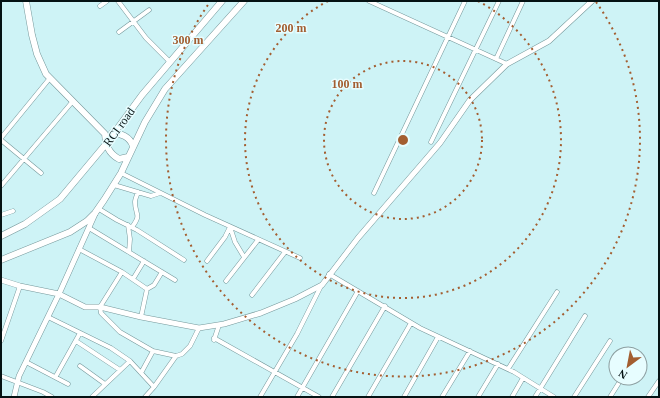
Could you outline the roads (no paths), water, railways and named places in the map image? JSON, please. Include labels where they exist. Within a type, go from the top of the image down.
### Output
[{"type":"main road","points":[[26,1],[37,54],[46,74],[105,134],[106,144],[110,152],[119,158],[128,157]]},
{"type":"main road","name":"RCI road","points":[[1,236],[25,224],[60,199],[106,144],[142,95],[222,1]]},
{"type":"main road","points":[[1,260],[70,232],[87,221],[97,211],[121,173],[155,104],[165,89],[244,1]]},
{"type":"main road","points":[[105,134],[114,133],[130,139],[133,146]]},
{"type":"street","points":[[100,6],[107,1]]},
{"type":"street","points":[[118,1],[146,38],[170,62]]},
{"type":"street","points":[[369,1],[507,64]]},
{"type":"street","points":[[374,193],[465,1]]},
{"type":"street","points":[[431,142],[499,1]]},
{"type":"street","points":[[496,59],[523,1]]},
{"type":"street","points":[[260,397],[297,334],[329,274],[440,143],[470,100],[507,64],[549,41],[592,1]]},
{"type":"street","points":[[119,32],[149,10]]},
{"type":"street","points":[[41,173],[1,139],[50,78]]},
{"type":"street","points":[[1,186],[74,101]]},
{"type":"street","points":[[121,173],[230,227],[300,258]]},
{"type":"street","points":[[114,185],[151,196],[160,193]]},
{"type":"street","points":[[130,226],[137,221],[138,215],[135,201],[138,192]]},
{"type":"street","points":[[1,215],[13,211]]},
{"type":"street","points":[[14,397],[26,362],[97,211],[130,226],[184,260]]},
{"type":"street","points":[[129,252],[130,226]]},
{"type":"street","points":[[230,227],[235,242],[244,257]]},
{"type":"street","points":[[207,261],[225,237],[230,227]]},
{"type":"street","points":[[89,228],[175,280]]},
{"type":"street","points":[[226,281],[258,240]]},
{"type":"street","points":[[80,249],[122,272],[147,289]]},
{"type":"street","points":[[252,295],[285,252]]},
{"type":"street","points":[[133,279],[144,261]]},
{"type":"street","points":[[122,272],[100,307],[101,313],[120,332],[152,351],[176,356],[182,354],[190,346],[199,328]]},
{"type":"street","points":[[141,317],[147,289],[154,285],[162,272]]},
{"type":"street","points":[[329,274],[385,306],[411,323],[508,369],[554,397]]},
{"type":"street","points":[[1,280],[20,286],[59,294],[85,307],[100,307],[141,317],[199,328],[219,325],[268,310],[295,299],[322,285]]},
{"type":"street","points":[[1,342],[20,286]]},
{"type":"street","points":[[297,397],[358,291]]},
{"type":"street","points":[[508,369],[557,292]]},
{"type":"street","points":[[332,397],[385,306]]},
{"type":"street","points":[[535,397],[585,316]]},
{"type":"street","points":[[48,317],[100,342],[130,361],[154,387]]},
{"type":"street","points":[[368,397],[411,323]]},
{"type":"street","points":[[219,325],[214,339],[319,397]]},
{"type":"street","points":[[56,376],[80,333]]},
{"type":"street","points":[[404,397],[438,337]]},
{"type":"street","points":[[76,341],[120,370]]},
{"type":"street","points":[[574,397],[610,341]]},
{"type":"street","points":[[140,373],[152,351]]},
{"type":"street","points":[[442,397],[470,351]]},
{"type":"street","points":[[145,397],[176,356]]},
{"type":"street","points":[[92,397],[130,361]]},
{"type":"street","points":[[26,362],[56,376],[68,384]]},
{"type":"street","points":[[478,397],[498,364]]},
{"type":"street","points":[[80,366],[105,384]]},
{"type":"street","points":[[1,376],[52,397]]},
{"type":"street","points":[[512,397],[523,378]]},
{"type":"street","points":[[648,397],[659,381]]},
{"type":"street","points":[[610,397],[617,386]]}]
